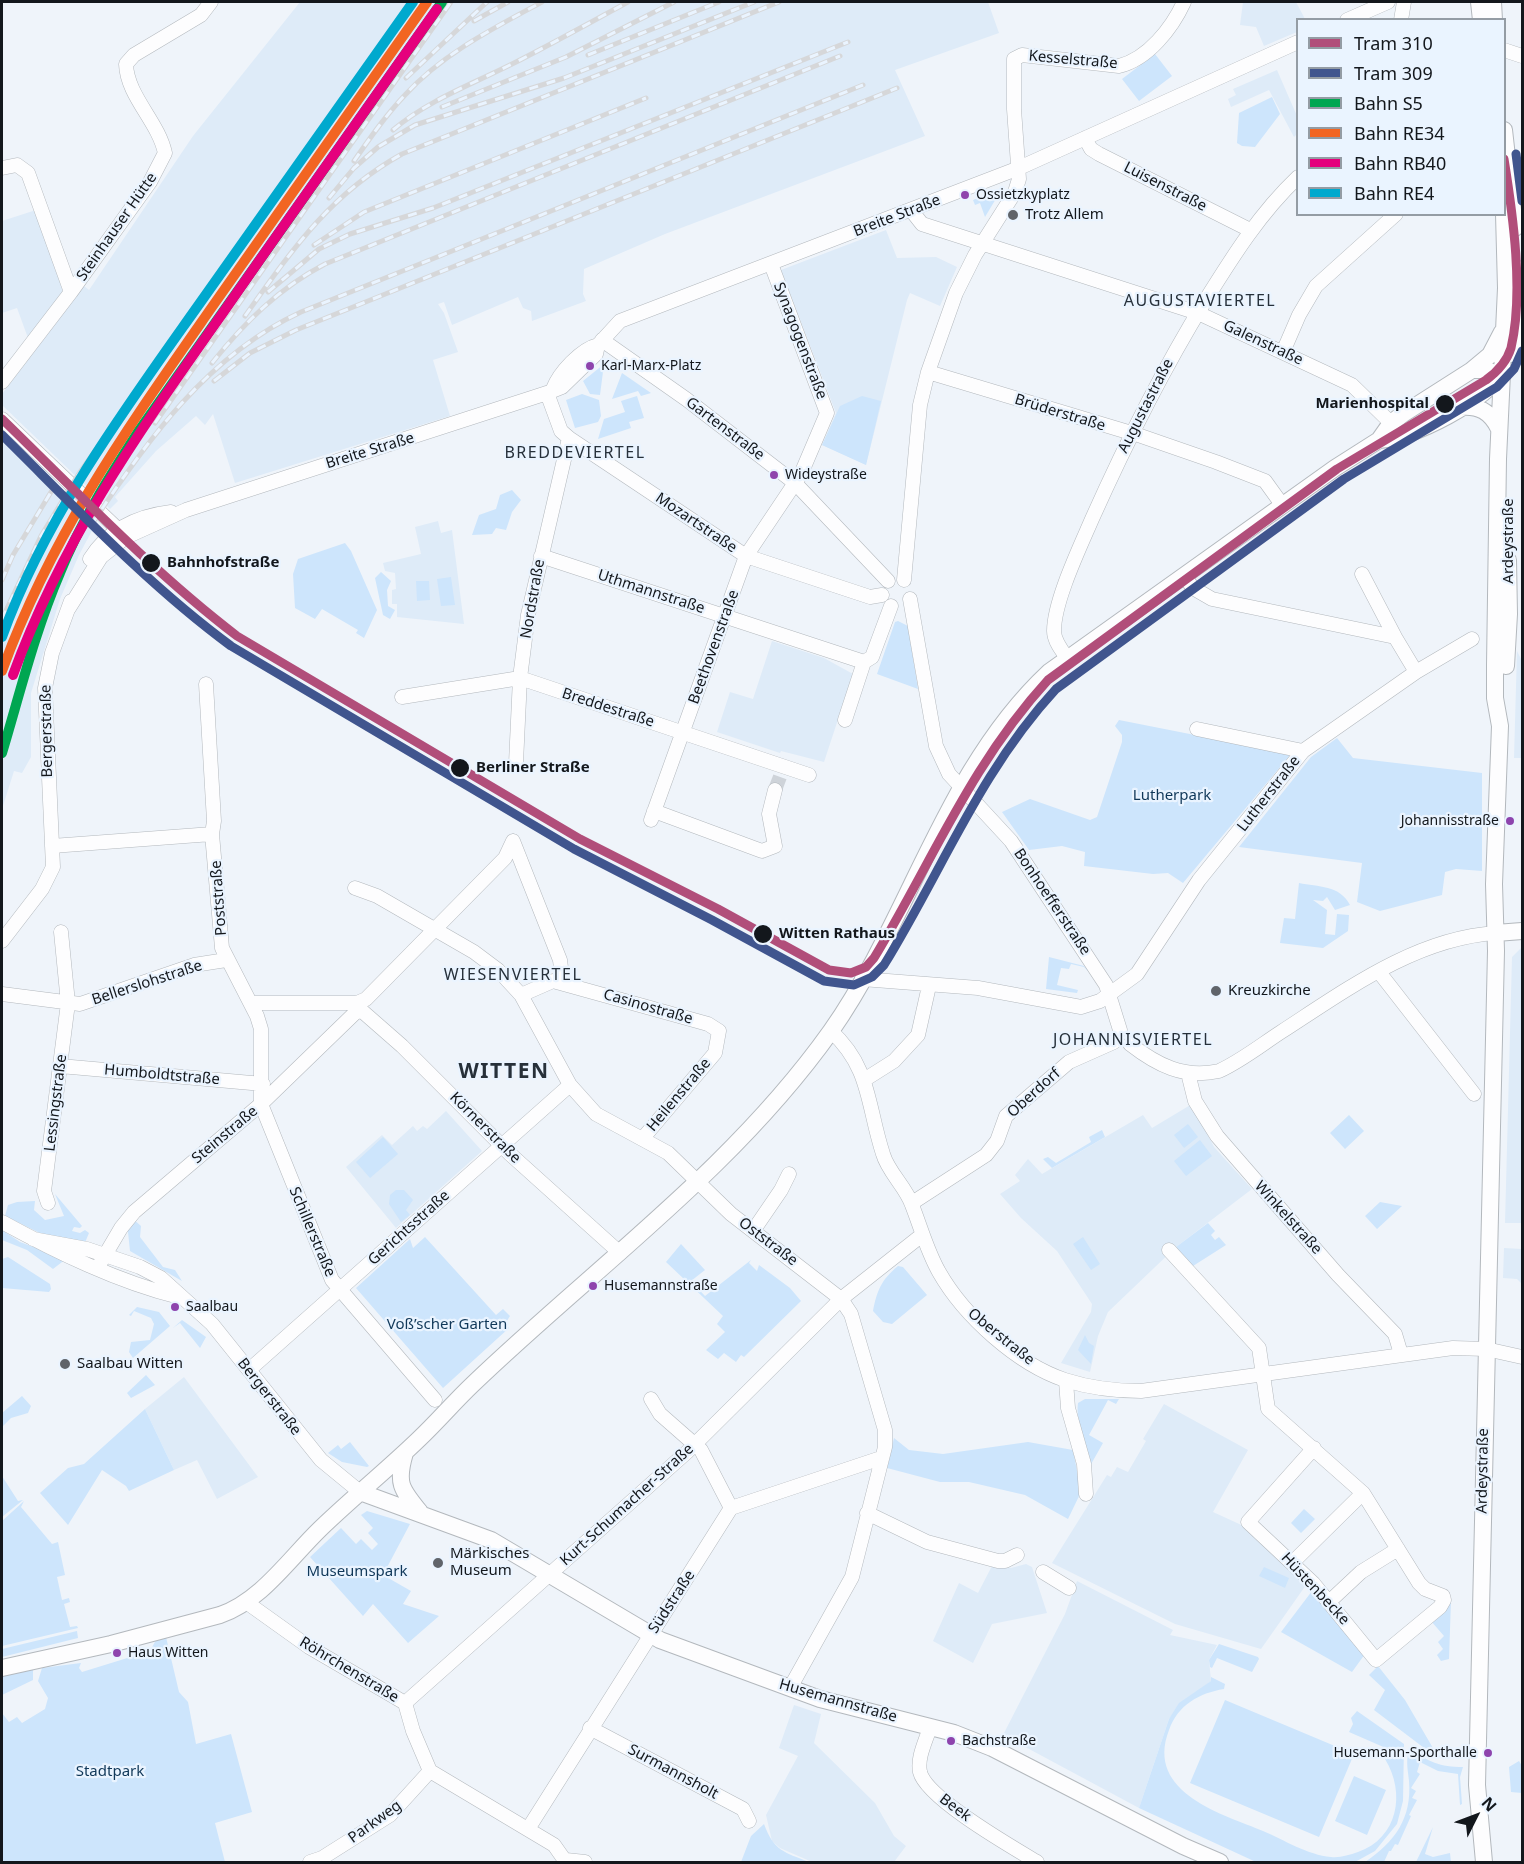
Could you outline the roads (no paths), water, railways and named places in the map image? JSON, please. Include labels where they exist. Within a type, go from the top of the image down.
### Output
[{"type":"main road","points":[[1479,2],[1481,18]]},
{"type":"main road","points":[[1492,2],[1494,18]]},
{"type":"main road","points":[[1506,176],[1518,259],[1502,375],[1499,429],[1506,608]]},
{"type":"main road","points":[[2,1668],[84,1650],[219,1615],[246,1602],[405,1452],[445,1405],[698,1182],[744,1135],[831,1031],[862,979],[962,788],[1024,697],[1049,672],[1379,440],[1391,423],[1438,390],[1472,370],[1493,351],[1508,326],[1504,216]]},
{"type":"main road","name":"Ardeystraße","points":[[1484,1863],[1478,1785],[1496,933],[1494,884],[1500,726],[1496,698],[1506,608],[1510,390],[1513,357],[1508,326]]},
{"type":"main road","points":[[1379,440],[1403,437],[1483,394],[1502,375],[1513,357]]},
{"type":"main road","points":[[1472,370],[1485,370],[1502,375]]},
{"type":"main road","name":"Ardeystraße","points":[[1502,375],[1510,390]]},
{"type":"main road","points":[[1460,407],[1474,407],[1486,412],[1499,429]]},
{"type":"main road","points":[[1496,933],[1522,931]]},
{"type":"main road","points":[[405,1452],[400,1471],[400,1485],[420,1512]]},
{"type":"main road","name":"Husemannstraße","points":[[360,1492],[479,1533],[650,1635],[790,1688],[842,1705],[954,1733],[1004,1753],[1220,1863]]},
{"type":"street","name":"Steinhauser Hütte","points":[[71,292],[150,182],[165,153],[156,128],[126,76],[126,63],[134,55],[201,15],[211,2]]},
{"type":"street","name":"Kesselstraße","points":[[1019,168],[1012,67],[1014,59],[1018,55],[1119,66],[1130,63],[1175,22],[1184,2]]},
{"type":"street","points":[[1352,18],[1388,2]]},
{"type":"street","points":[[1401,18],[1404,2]]},
{"type":"street","name":"Breite Straße","points":[[122,533],[186,510],[446,428],[550,391],[557,379],[590,347],[600,342],[620,321],[1019,168],[1296,43]]},
{"type":"street","points":[[1506,51],[1522,56]]},
{"type":"street","name":"Luisenstraße","points":[[1085,138],[1091,149],[1099,154],[1250,230]]},
{"type":"street","points":[[2,168],[17,165],[28,173],[71,292],[2,382]]},
{"type":"street","points":[[904,580],[920,405],[928,372],[956,293],[1015,192],[1019,179],[1019,168]]},
{"type":"street","name":"Augustastraße","points":[[1068,659],[1054,633],[1055,618],[1075,558],[1131,434],[1156,383],[1250,230],[1296,179]]},
{"type":"street","points":[[911,210],[922,224],[984,244]]},
{"type":"street","points":[[1283,352],[1303,307],[1316,286],[1394,216]]},
{"type":"street","name":"Galenstraße","points":[[984,244],[1198,313],[1352,385],[1391,423]]},
{"type":"street","name":"Synagogenstraße","points":[[771,264],[826,407],[825,420],[795,483]]},
{"type":"street","name":"Gartenstraße","points":[[600,342],[686,399],[795,483],[888,580]]},
{"type":"street","name":"Brüderstraße","points":[[928,372],[1131,434],[1265,481],[1283,506]]},
{"type":"street","name":"Mozartstraße","points":[[550,391],[561,431],[569,438],[746,556],[886,601]]},
{"type":"street","points":[[2,419],[122,533]]},
{"type":"street","name":"Nordstraße","points":[[516,763],[520,678],[528,615],[569,438]]},
{"type":"street","name":"Beethovenstraße","points":[[775,790],[769,814],[775,846],[762,851],[653,816],[746,556],[795,483]]},
{"type":"street","name":"Bergerstraße","points":[[2,940],[48,879],[54,861],[48,786],[45,688],[50,663],[69,608],[101,557],[122,533]]},
{"type":"street","name":"Uthmannstraße","points":[[541,556],[864,662]]},
{"type":"street","points":[[1362,574],[1416,672]]},
{"type":"street","points":[[1185,576],[1193,588],[1212,599],[1395,637]]},
{"type":"street","points":[[845,720],[864,662],[872,657],[886,601],[884,585],[888,580],[895,578],[904,580],[910,586],[910,599],[936,746],[945,769],[962,788]]},
{"type":"street","points":[[886,601],[904,606],[910,599]]},
{"type":"street","name":"Lutherstraße","points":[[1109,994],[1137,974],[1199,880],[1303,751],[1416,672],[1472,639]]},
{"type":"street","name":"Breddestraße","points":[[402,697],[520,678],[683,732],[782,770],[809,775]]},
{"type":"street","name":"Poststraße","points":[[206,684],[214,821],[212,834],[222,948],[226,960],[251,1003],[261,1029],[263,1084],[261,1104]]},
{"type":"street","points":[[1197,729],[1303,751]]},
{"type":"street","name":"Bonhoefferstraße","points":[[962,788],[1011,841],[1106,985],[1117,1036]]},
{"type":"street","points":[[52,846],[212,834]]},
{"type":"street","points":[[251,1003],[362,1002],[506,858],[513,841],[560,960],[563,983]]},
{"type":"street","name":"Oststraße","points":[[355,888],[377,896],[487,961],[516,986],[570,1085],[596,1114],[668,1152],[753,1231],[841,1299]]},
{"type":"street","name":"Lessingstraße","points":[[48,1203],[45,1191],[68,1004],[62,932]]},
{"type":"street","points":[[1117,1036],[1120,1047],[1130,1044],[1161,1065],[1188,1073],[1209,1073],[1229,1066],[1330,1000],[1379,972],[1432,946],[1470,935],[1496,933]]},
{"type":"street","name":"Bellerslohstraße","points":[[2,994],[80,1004],[194,965],[226,960]]},
{"type":"street","points":[[1379,972],[1474,1094]]},
{"type":"street","points":[[862,979],[987,990],[1082,1007],[1100,1001],[1109,994]]},
{"type":"street","name":"Casinostraße","points":[[521,995],[553,981],[708,1024]]},
{"type":"street","points":[[864,1080],[894,1061],[918,1035],[922,1029],[929,986]]},
{"type":"street","name":"Körnerstraße","points":[[350,1018],[356,1012],[365,1013],[502,1147],[620,1253]]},
{"type":"street","name":"Steinstraße","points":[[105,1265],[121,1228],[134,1212],[261,1104],[350,1018]]},
{"type":"street","name":"Heilenstraße","points":[[643,1138],[715,1053],[719,1031],[708,1024]]},
{"type":"street","name":"Oberstraße","points":[[831,1031],[854,1055],[864,1080],[883,1156],[912,1203],[922,1235],[946,1283],[972,1316],[1024,1359],[1066,1380],[1096,1388],[1142,1391],[1453,1348],[1486,1349],[1522,1357]]},
{"type":"street","name":"Oberdorf","points":[[912,1203],[986,1155],[997,1141],[1006,1116],[1069,1062],[1117,1036]]},
{"type":"street","name":"Humboldtstraße","points":[[60,1066],[263,1084]]},
{"type":"street","name":"Winkelstraße","points":[[1188,1073],[1195,1101],[1217,1136],[1338,1275],[1395,1334],[1401,1354]]},
{"type":"street","name":"Gerichtsstraße","points":[[249,1370],[570,1085]]},
{"type":"street","name":"Schillerstraße","points":[[261,1104],[327,1269],[340,1290],[445,1405]]},
{"type":"street","points":[[753,1231],[789,1174]]},
{"type":"street","name":"Bergerstraße","points":[[2,1222],[33,1239],[87,1249],[105,1265],[140,1267],[161,1278],[212,1324],[321,1460],[360,1492]]},
{"type":"street","name":"Kurt-Schumacher-Straße","points":[[405,1703],[694,1445],[841,1299],[922,1235]]},
{"type":"street","points":[[1169,1250],[1256,1343],[1261,1352],[1268,1409],[1363,1493],[1398,1550],[1362,1572],[1330,1601]]},
{"type":"street","points":[[790,1688],[852,1577],[881,1458],[885,1430],[851,1314],[841,1299]]},
{"type":"street","points":[[1066,1380],[1068,1408],[1084,1464],[1086,1494]]},
{"type":"street","points":[[651,1399],[660,1414],[701,1450],[731,1508],[881,1458]]},
{"type":"street","name":"Hüstenbecke","points":[[1314,1448],[1248,1522],[1293,1562],[1330,1601],[1376,1660],[1440,1607],[1444,1600],[1443,1596],[1425,1589],[1398,1550]]},
{"type":"street","points":[[1293,1562],[1363,1493]]},
{"type":"street","name":"Südstraße","points":[[528,1829],[731,1508]]},
{"type":"street","points":[[867,1513],[927,1542],[998,1561],[1005,1561],[1017,1555]]},
{"type":"street","points":[[1043,1572],[1069,1588]]},
{"type":"street","name":"Röhrchenstraße","points":[[246,1602],[309,1647],[405,1703],[413,1731],[430,1771]]},
{"type":"street","name":"Beek","points":[[930,1727],[919,1763],[924,1782],[983,1829],[1037,1863]]},
{"type":"street","name":"Surmannsholt","points":[[590,1728],[742,1809],[749,1821]]},
{"type":"street","points":[[430,1771],[554,1845],[566,1861],[585,1863]]},
{"type":"street","name":"Parkweg","points":[[319,1861],[390,1815],[430,1771]]},
{"type":"tunnel","points":[[775,790],[781,774]]},
{"type":"railway","points":[[2,619],[41,536],[78,475],[412,2]]},
{"type":"railway","points":[[155,423],[451,2]]},
{"type":"railway","points":[[406,78],[487,2]]},
{"type":"railway","points":[[474,21],[508,2]]},
{"type":"railway","points":[[354,161],[398,103],[435,67],[469,43],[542,2]]},
{"type":"railway","points":[[393,130],[434,102],[628,2]]},
{"type":"railway","points":[[442,107],[566,57],[674,2]]},
{"type":"railway","points":[[588,55],[719,2]]},
{"type":"railway","points":[[329,198],[354,168],[378,147],[415,125],[564,78],[754,2]]},
{"type":"railway","points":[[245,316],[296,246],[333,205],[354,187],[402,154],[779,2]]},
{"type":"railway","points":[[268,292],[319,249],[350,234],[433,208],[848,42]]},
{"type":"railway","points":[[212,363],[237,334],[277,295],[325,264],[840,56]]},
{"type":"railway","points":[[92,524],[135,461],[182,403],[237,351],[268,330],[301,312],[863,85]]},
{"type":"railway","points":[[214,381],[250,353],[296,330],[897,88]]},
{"type":"railway","points":[[314,245],[364,212],[646,98]]},
{"type":"railway","points":[[2,580],[13,555],[54,487]]},
{"type":"tram line","name":"309","points":[[1516,154],[1522,201]]},
{"type":"tram line","name":"310","points":[[2,419],[145,558],[237,636],[580,839],[718,909],[829,970],[851,973],[866,967],[874,958],[974,780],[996,745],[1048,680],[1337,469],[1486,380],[1501,366],[1511,348],[1517,303],[1514,229],[1506,172]]},
{"type":"tram line","name":"309","points":[[2,435],[141,571],[231,646],[574,849],[824,981],[854,985],[872,977],[884,965],[983,788],[1029,721],[1056,689],[1344,479],[1497,387],[1514,369],[1522,351]]},
{"type":"rail line","name":"RE4","points":[[2,637],[40,550],[113,427],[413,2]]},
{"type":"rail line","name":"RE34","points":[[2,671],[44,573],[122,438],[427,2]]},
{"type":"rail line","name":"S5","points":[[2,753],[28,662],[51,595],[77,536],[116,466],[442,2]]},
{"type":"rail line","name":"RB40","points":[[13,675],[55,577],[105,487],[191,358],[437,9]]},
{"type":"place","name":"Ossietzkyplatz","points":[[965,195]]},
{"type":"place","name":"Trotz Allem","points":[[1013,215]]},
{"type":"place","name":"Karl-Marx-Platz","points":[[590,366]]},
{"type":"place","name":"Marienhospital","points":[[1445,404]]},
{"type":"place","name":"Wideystraße","points":[[774,475]]},
{"type":"place","name":"Bahnhofstraße","points":[[151,563]]},
{"type":"place","name":"Berliner Straße","points":[[460,768]]},
{"type":"place","name":"Johannisstraße","points":[[1510,821]]},
{"type":"place","name":"Witten Rathaus","points":[[763,934]]},
{"type":"place","name":"Kreuzkirche","points":[[1216,991]]},
{"type":"place","name":"Husemannstraße","points":[[593,1286]]},
{"type":"place","name":"Saalbau","points":[[175,1307]]},
{"type":"place","name":"Saalbau Witten","points":[[65,1364]]},
{"type":"place","name":"Märkisches Museum","points":[[438,1563]]},
{"type":"place","name":"Haus Witten","points":[[117,1653]]},
{"type":"place","name":"Bachstraße","points":[[951,1741]]},
{"type":"place","name":"Husemann-Sporthalle","points":[[1488,1753]]},
{"type":"district","name":"AUGUSTAVIERTEL","points":[[1200,301]]},
{"type":"district","name":"BREDDEVIERTEL","points":[[575,453]]},
{"type":"district","name":"WIESENVIERTEL","points":[[513,975]]},
{"type":"district","name":"JOHANNISVIERTEL","points":[[1133,1040]]},
{"type":"district","name":"WITTEN","points":[[504,1072]]},
{"type":"park label","name":"Lutherpark","points":[[1172,796]]},
{"type":"park label","name":"Voß’scher Garten","points":[[447,1325]]},
{"type":"park label","name":"Museumspark","points":[[357,1572]]},
{"type":"park label","name":"Stadtpark","points":[[110,1772]]}]
